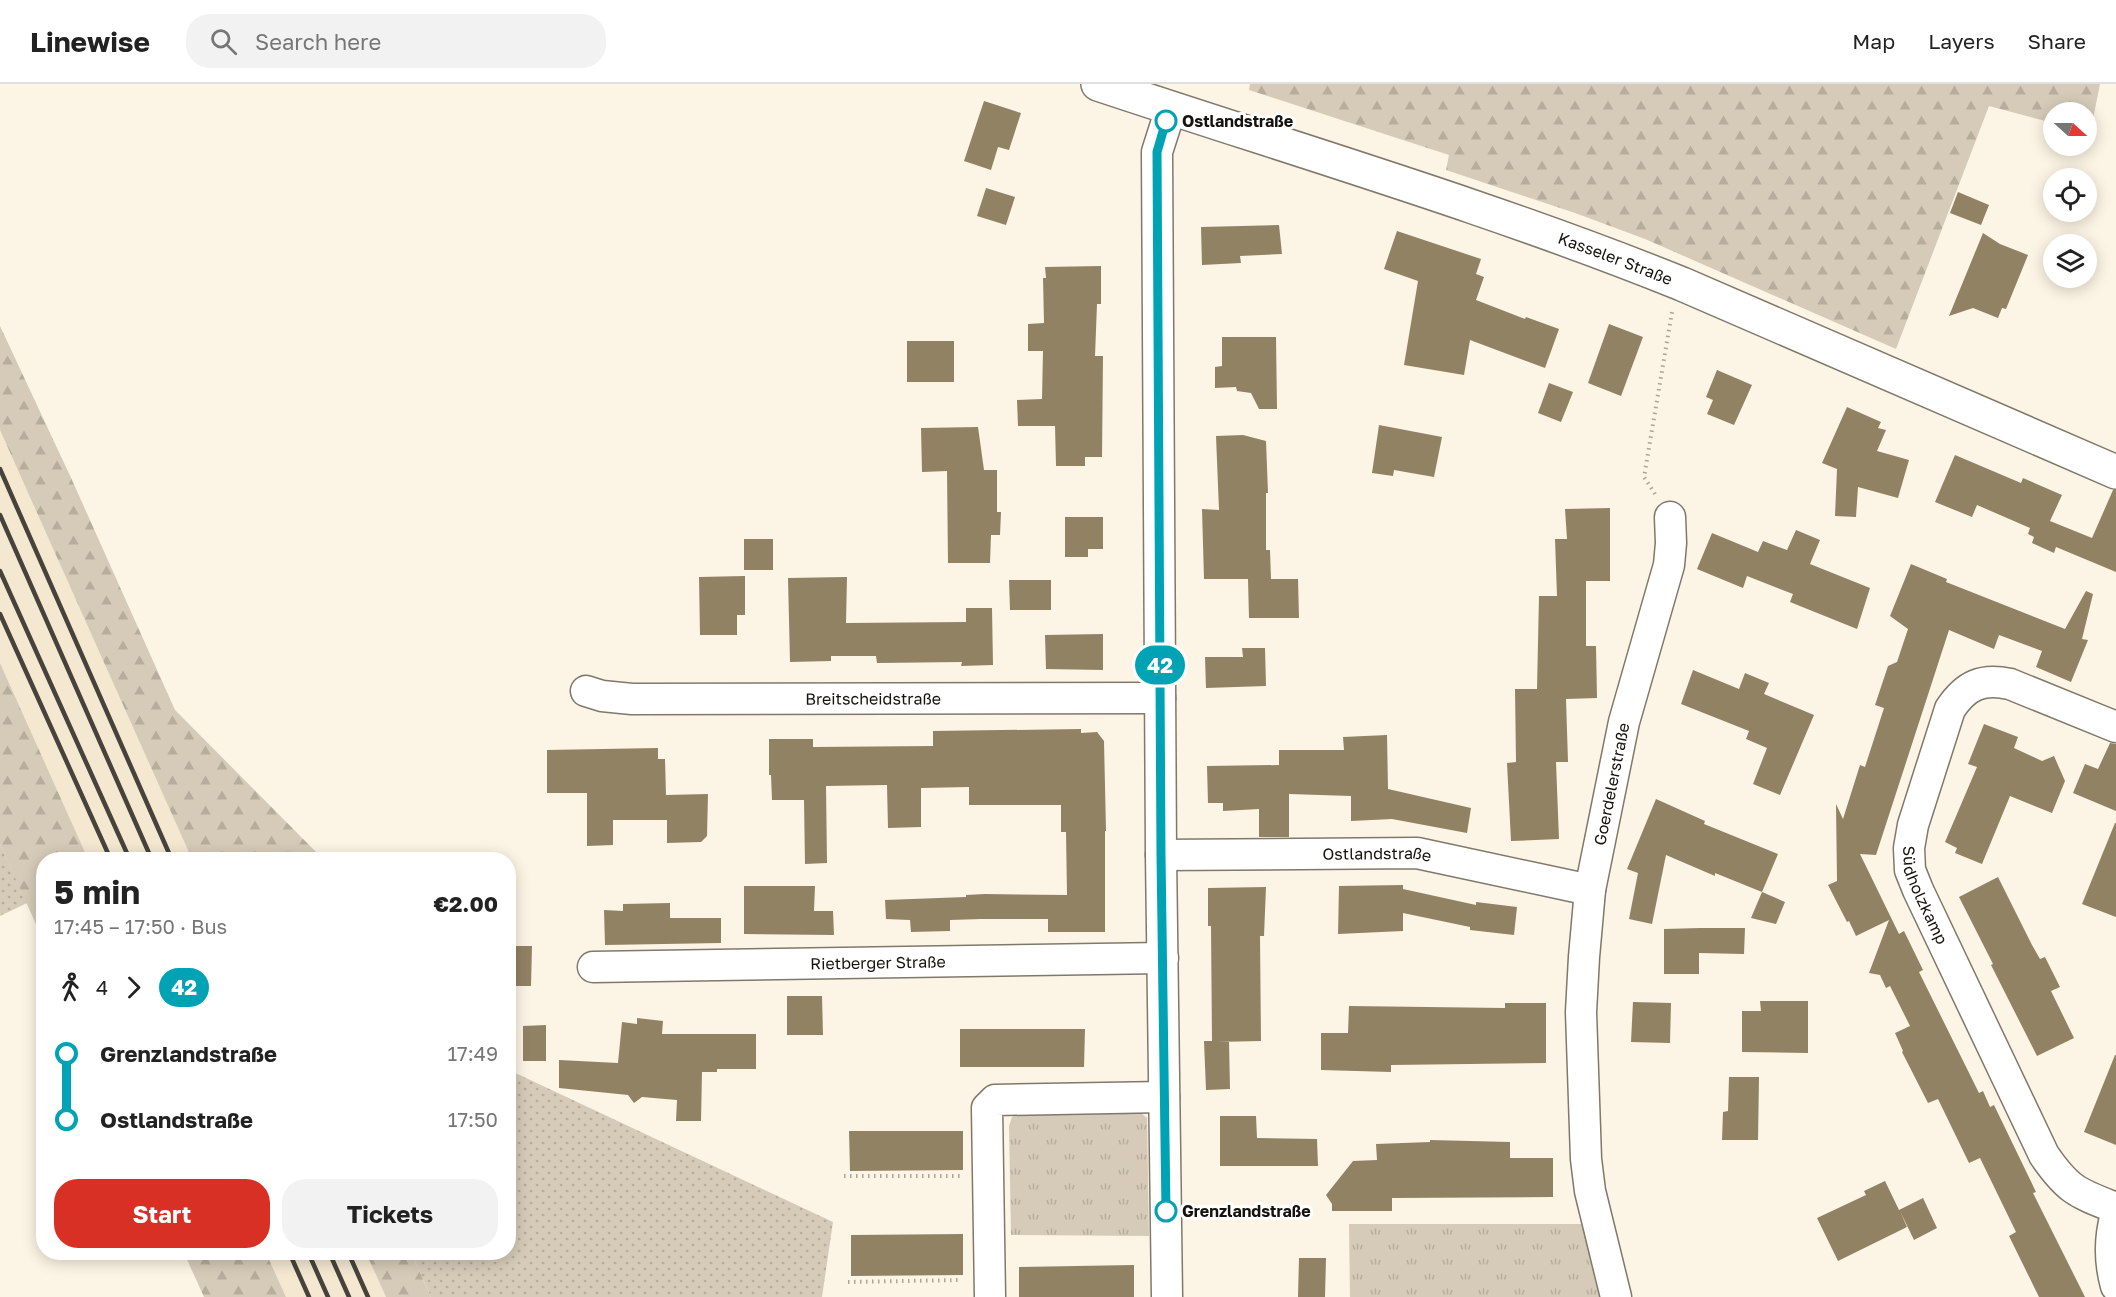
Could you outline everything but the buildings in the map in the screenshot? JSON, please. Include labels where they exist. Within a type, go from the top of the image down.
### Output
[{"type":"street","name":"Kasseler Straße","points":[[1098,84],[1548,232],[1682,284],[2116,472]]},
{"type":"street","points":[[1167,1297],[1161,855],[1157,152],[1171,108]]},
{"type":"street","name":"Goerdelerstraße","points":[[1616,1297],[1590,1191],[1586,1159],[1581,1012],[1584,957],[1590,890],[1624,722],[1669,565],[1670,517]]},
{"type":"street","name":"Südholzkamp","points":[[2116,727],[2010,684],[1994,680],[1979,683],[1967,689],[1950,709],[1912,825],[1909,848],[1910,870],[1918,890],[2044,1155],[2060,1178],[2072,1188],[2116,1208]]},
{"type":"street","name":"Breitscheidstraße","points":[[586,691],[602,696],[632,699],[1160,698]]},
{"type":"street","name":"Ostlandstraße","points":[[1161,855],[1417,854],[1590,890]]},
{"type":"street","name":"Rietberger Straße","points":[[593,967],[1162,958]]},
{"type":"street","points":[[990,1289],[987,1108],[995,1100],[1164,1097]]},
{"type":"street","points":[[2116,1214],[2111,1232],[2110,1253],[2116,1286]]},
{"type":"path","points":[[1670,517],[1644,477],[1673,311],[1682,284]]},
{"type":"path","points":[[844,1176],[988,1176]]},
{"type":"path","points":[[848,1282],[990,1289]]},
{"type":"shaded area","points":[[0,430],[189,852],[85,852],[0,663]]},
{"type":"shaded area","points":[[269,1260],[369,1260],[386,1297],[286,1297]]},
{"type":"green space","points":[[1250,84],[2100,84],[2096,102],[2043,102],[2043,120],[1989,106],[1896,349],[1645,239],[1446,170],[1449,155],[1249,90]]},
{"type":"green space","points":[[0,326],[175,710],[316,852],[189,852],[0,430]]},
{"type":"green space","points":[[0,663],[85,852],[36,852],[36,924],[0,844]]},
{"type":"green space","points":[[0,844],[27,903],[0,916]]},
{"type":"green space","points":[[516,1073],[833,1222],[822,1297],[431,1297],[414,1260],[516,1260]]},
{"type":"green space","points":[[1134,1110],[1147,1118],[1149,1236],[1011,1235],[1009,1126],[1012,1117],[1021,1111]]},
{"type":"green space","points":[[1349,1224],[1583,1224],[1600,1297],[1350,1297]]},
{"type":"green space","points":[[187,1260],[269,1260],[286,1297],[204,1297]]},
{"type":"green space","points":[[369,1260],[414,1260],[431,1297],[386,1297]]},
{"type":"railway","points":[[0,469],[168,852]]},
{"type":"railway","points":[[0,515],[148,852]]},
{"type":"railway","points":[[0,571],[126,852]]},
{"type":"railway","points":[[0,614],[107,852]]},
{"type":"railway","points":[[293,1260],[309,1297]]},
{"type":"railway","points":[[312,1260],[328,1297]]},
{"type":"railway","points":[[333,1260],[349,1297]]},
{"type":"railway","points":[[352,1260],[368,1297]]},
{"type":"bus line","name":"42","points":[[1166,121],[1157,152],[1161,855],[1166,1211]]},
{"type":"place","name":"Ostlandstraße","points":[[1166,121]]},
{"type":"place","name":"Grenzlandstraße","points":[[1166,1211]]}]
